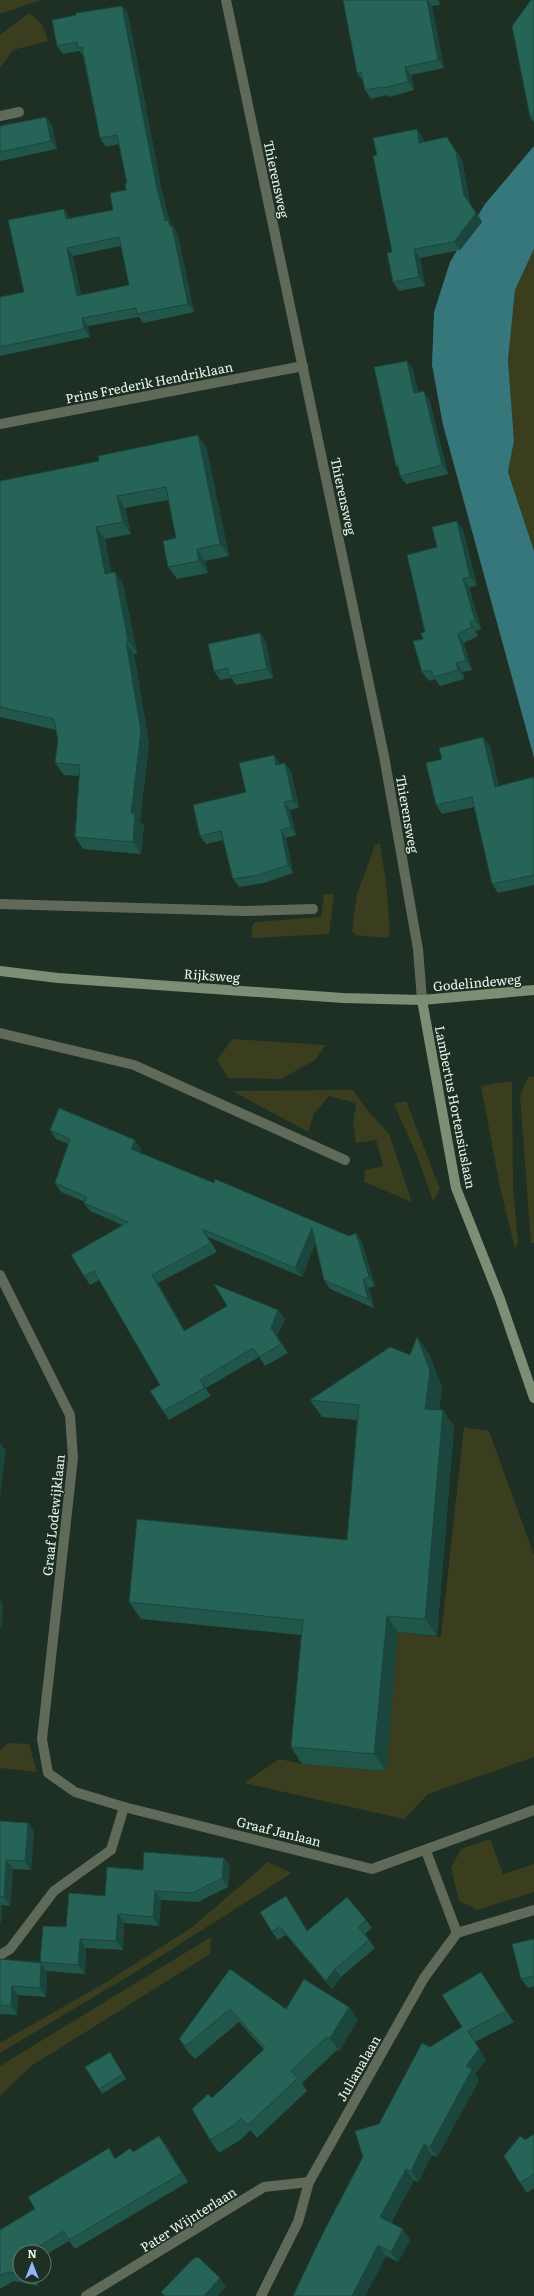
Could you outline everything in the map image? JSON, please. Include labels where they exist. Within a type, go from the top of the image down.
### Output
[{"type":"main road","name":"Rijksweg","points":[[0,971],[58,978],[343,998],[422,1000]]},
{"type":"main road","name":"Godelindeweg","points":[[422,1000],[534,990]]},
{"type":"main road","name":"Lambertus Hortensiuslaan","points":[[422,1000],[456,1188],[500,1299],[534,1398]]},
{"type":"street","name":"Thierensweg","points":[[226,0],[384,756],[418,949],[422,1000]]},
{"type":"street","points":[[0,116],[19,112]]},
{"type":"street","name":"Prins Frederik Hendriklaan","points":[[0,424],[303,366]]},
{"type":"street","points":[[0,904],[244,911],[313,909]]},
{"type":"street","points":[[0,1033],[134,1065],[344,1160]]},
{"type":"street","name":"Graaf Lodewijklaan","points":[[0,1275],[70,1415],[73,1458],[42,1739],[48,1773]]},
{"type":"street","name":"Graaf Janlaan","points":[[48,1773],[75,1792],[124,1807],[372,1869],[426,1851],[534,1810]]},
{"type":"street","points":[[0,1955],[10,1949],[54,1891],[111,1850],[124,1807]]},
{"type":"street","points":[[426,1851],[457,1933],[534,1910]]},
{"type":"street","name":"Julianalaan","points":[[261,2296],[298,2222],[309,2182],[424,1978],[457,1933]]},
{"type":"street","name":"Pater Wijnterlaan","points":[[86,2296],[264,2187],[309,2182]]},
{"type":"green space","points":[[0,0],[41,0],[0,14]]},
{"type":"green space","points":[[29,13],[42,24],[48,41],[13,50],[0,68],[0,35]]},
{"type":"green space","points":[[534,249],[534,551],[508,472],[514,441],[508,360],[515,290]]},
{"type":"green space","points":[[380,843],[387,890],[390,934],[387,938],[356,935],[352,931],[357,894],[375,845]]},
{"type":"green space","points":[[324,894],[334,894],[329,934],[252,938],[252,926],[255,922],[321,917]]},
{"type":"green space","points":[[232,1039],[326,1045],[315,1060],[281,1079],[228,1078],[217,1060]]},
{"type":"green space","points":[[528,1077],[534,1077],[534,1243],[531,1243],[520,1096]]},
{"type":"green space","points":[[512,1081],[513,1187],[518,1243],[515,1249],[500,1187],[481,1086]]},
{"type":"green space","points":[[353,1090],[368,1111],[389,1134],[412,1202],[364,1182],[365,1170],[383,1166],[376,1140],[356,1143],[353,1124],[356,1103],[329,1096],[314,1114],[308,1132],[232,1091]]},
{"type":"green space","points":[[406,1101],[440,1189],[433,1201],[418,1158],[394,1104]]},
{"type":"green space","points":[[464,1427],[489,1431],[534,1555],[534,1757],[428,1794],[404,1819],[244,1783],[279,1759],[302,1764],[386,1771],[398,1632],[441,1637]]},
{"type":"green space","points":[[8,1743],[29,1744],[37,1772],[0,1768],[0,1750]]},
{"type":"green space","points":[[490,1839],[503,1874],[534,1864],[534,1892],[477,1910],[459,1901],[451,1868],[461,1849]]},
{"type":"green space","points":[[268,1862],[292,1873],[139,1970],[0,2053],[0,2043],[105,1983],[191,1928]]},
{"type":"green space","points":[[211,1937],[210,1954],[31,2066],[0,2096],[0,2066]]},
{"type":"water","points":[[534,146],[534,249],[515,290],[508,360],[514,441],[508,472],[534,551],[534,758],[443,425],[432,365],[434,312],[450,262],[485,204]]},
{"type":"building","points":[[343,0],[427,0],[438,60],[405,67],[408,82],[383,88],[365,90],[361,72],[357,73]]},
{"type":"building","points":[[531,0],[534,0],[534,113],[530,117],[512,26]]},
{"type":"building","points":[[122,6],[156,184],[165,221],[168,220],[170,227],[172,226],[188,304],[137,314],[136,308],[82,318],[84,329],[0,347],[0,297],[24,292],[8,220],[64,209],[66,219],[113,210],[110,193],[126,190],[125,183],[127,183],[117,135],[100,138],[82,47],[78,48],[77,42],[57,46],[52,20],[76,15],[76,13]],"holes":[[[119,237],[129,285],[77,296],[67,248]]]},
{"type":"building","points":[[46,117],[51,141],[0,152],[0,126]]},
{"type":"building","points":[[417,129],[419,143],[447,137],[456,152],[464,195],[476,213],[454,242],[414,249],[419,277],[393,282],[387,253],[392,252],[373,156],[377,155],[373,138]]},
{"type":"building","points":[[407,361],[414,393],[424,391],[442,465],[400,476],[398,465],[396,466],[374,367]]},
{"type":"building","points":[[198,435],[220,544],[197,549],[199,561],[168,567],[163,541],[176,538],[166,487],[117,496],[123,522],[96,527],[105,574],[115,572],[128,641],[126,642],[141,732],[131,813],[135,814],[133,842],[75,837],[80,765],[55,763],[58,741],[54,719],[0,707],[0,481],[99,461],[98,456]]},
{"type":"building","points":[[457,521],[470,577],[463,579],[475,620],[470,622],[472,627],[458,634],[466,661],[456,663],[458,670],[433,677],[431,670],[422,672],[413,641],[423,639],[421,633],[425,632],[407,555],[437,547],[432,527]]},
{"type":"building","points":[[260,633],[267,669],[229,676],[228,668],[214,671],[208,644]]},
{"type":"building","points":[[483,737],[495,787],[533,777],[534,780],[534,875],[492,884],[472,797],[436,805],[426,763],[442,759],[439,748]]},
{"type":"building","points":[[274,755],[276,765],[285,763],[293,800],[284,802],[291,827],[281,830],[288,865],[258,875],[233,879],[221,831],[200,836],[193,805],[246,792],[239,763]]},
{"type":"building","points":[[59,1108],[135,1140],[131,1149],[214,1183],[215,1179],[349,1236],[356,1233],[369,1277],[363,1279],[368,1299],[324,1280],[312,1228],[295,1268],[202,1229],[211,1243],[152,1275],[184,1331],[227,1306],[214,1284],[278,1310],[271,1328],[281,1344],[259,1357],[253,1348],[200,1380],[205,1388],[163,1411],[150,1391],[160,1385],[94,1271],[84,1276],[71,1255],[128,1222],[84,1203],[87,1197],[55,1183],[70,1139],[50,1130]]},
{"type":"building","points":[[417,1337],[430,1370],[425,1409],[443,1410],[425,1619],[387,1616],[374,1754],[291,1747],[303,1620],[129,1602],[137,1519],[347,1540],[359,1405],[310,1400],[390,1347],[410,1355]]},
{"type":"building","points":[[0,1821],[28,1823],[25,1861],[6,1860],[4,1897],[0,1896]]},
{"type":"building","points":[[144,1852],[224,1858],[222,1878],[192,1893],[155,1891],[153,1917],[118,1914],[116,1941],[80,1939],[78,1965],[40,1962],[43,1926],[66,1927],[69,1893],[105,1896],[107,1867],[143,1870]]},
{"type":"building","points":[[286,1896],[307,1931],[347,1897],[366,1920],[358,1927],[369,1940],[335,1969],[326,1981],[280,1927],[272,1932],[260,1912]]},
{"type":"building","points":[[534,1939],[534,1976],[521,1979],[512,1944]]},
{"type":"building","points":[[0,1959],[41,1963],[40,1988],[12,1986],[11,2006],[0,2005]]},
{"type":"building","points":[[230,1969],[286,2009],[304,1979],[349,2007],[330,2038],[327,2037],[291,2071],[298,2078],[248,2125],[241,2118],[233,2126],[210,2140],[192,2109],[208,2094],[212,2098],[265,2048],[230,2009],[186,2046],[179,2039]]},
{"type":"building","points":[[481,1972],[506,2011],[468,2031],[479,2049],[466,2066],[472,2069],[430,2147],[424,2144],[411,2171],[406,2169],[380,2217],[403,2229],[391,2252],[378,2245],[352,2296],[293,2296],[322,2235],[363,2157],[355,2131],[379,2124],[422,2043],[430,2047],[462,2027],[442,1995]]},
{"type":"building","points":[[110,2052],[123,2074],[99,2089],[85,2067]]},
{"type":"building","points":[[534,2134],[534,2174],[520,2183],[504,2156],[520,2136],[525,2140]]},
{"type":"building","points":[[159,2136],[182,2173],[69,2240],[64,2231],[43,2244],[12,2244],[12,2273],[7,2272],[0,2276],[0,2230],[35,2209],[28,2197],[109,2148],[115,2159],[130,2148],[133,2152]]},
{"type":"building","points":[[198,2257],[220,2278],[204,2296],[165,2296],[161,2292],[193,2259]]}]
